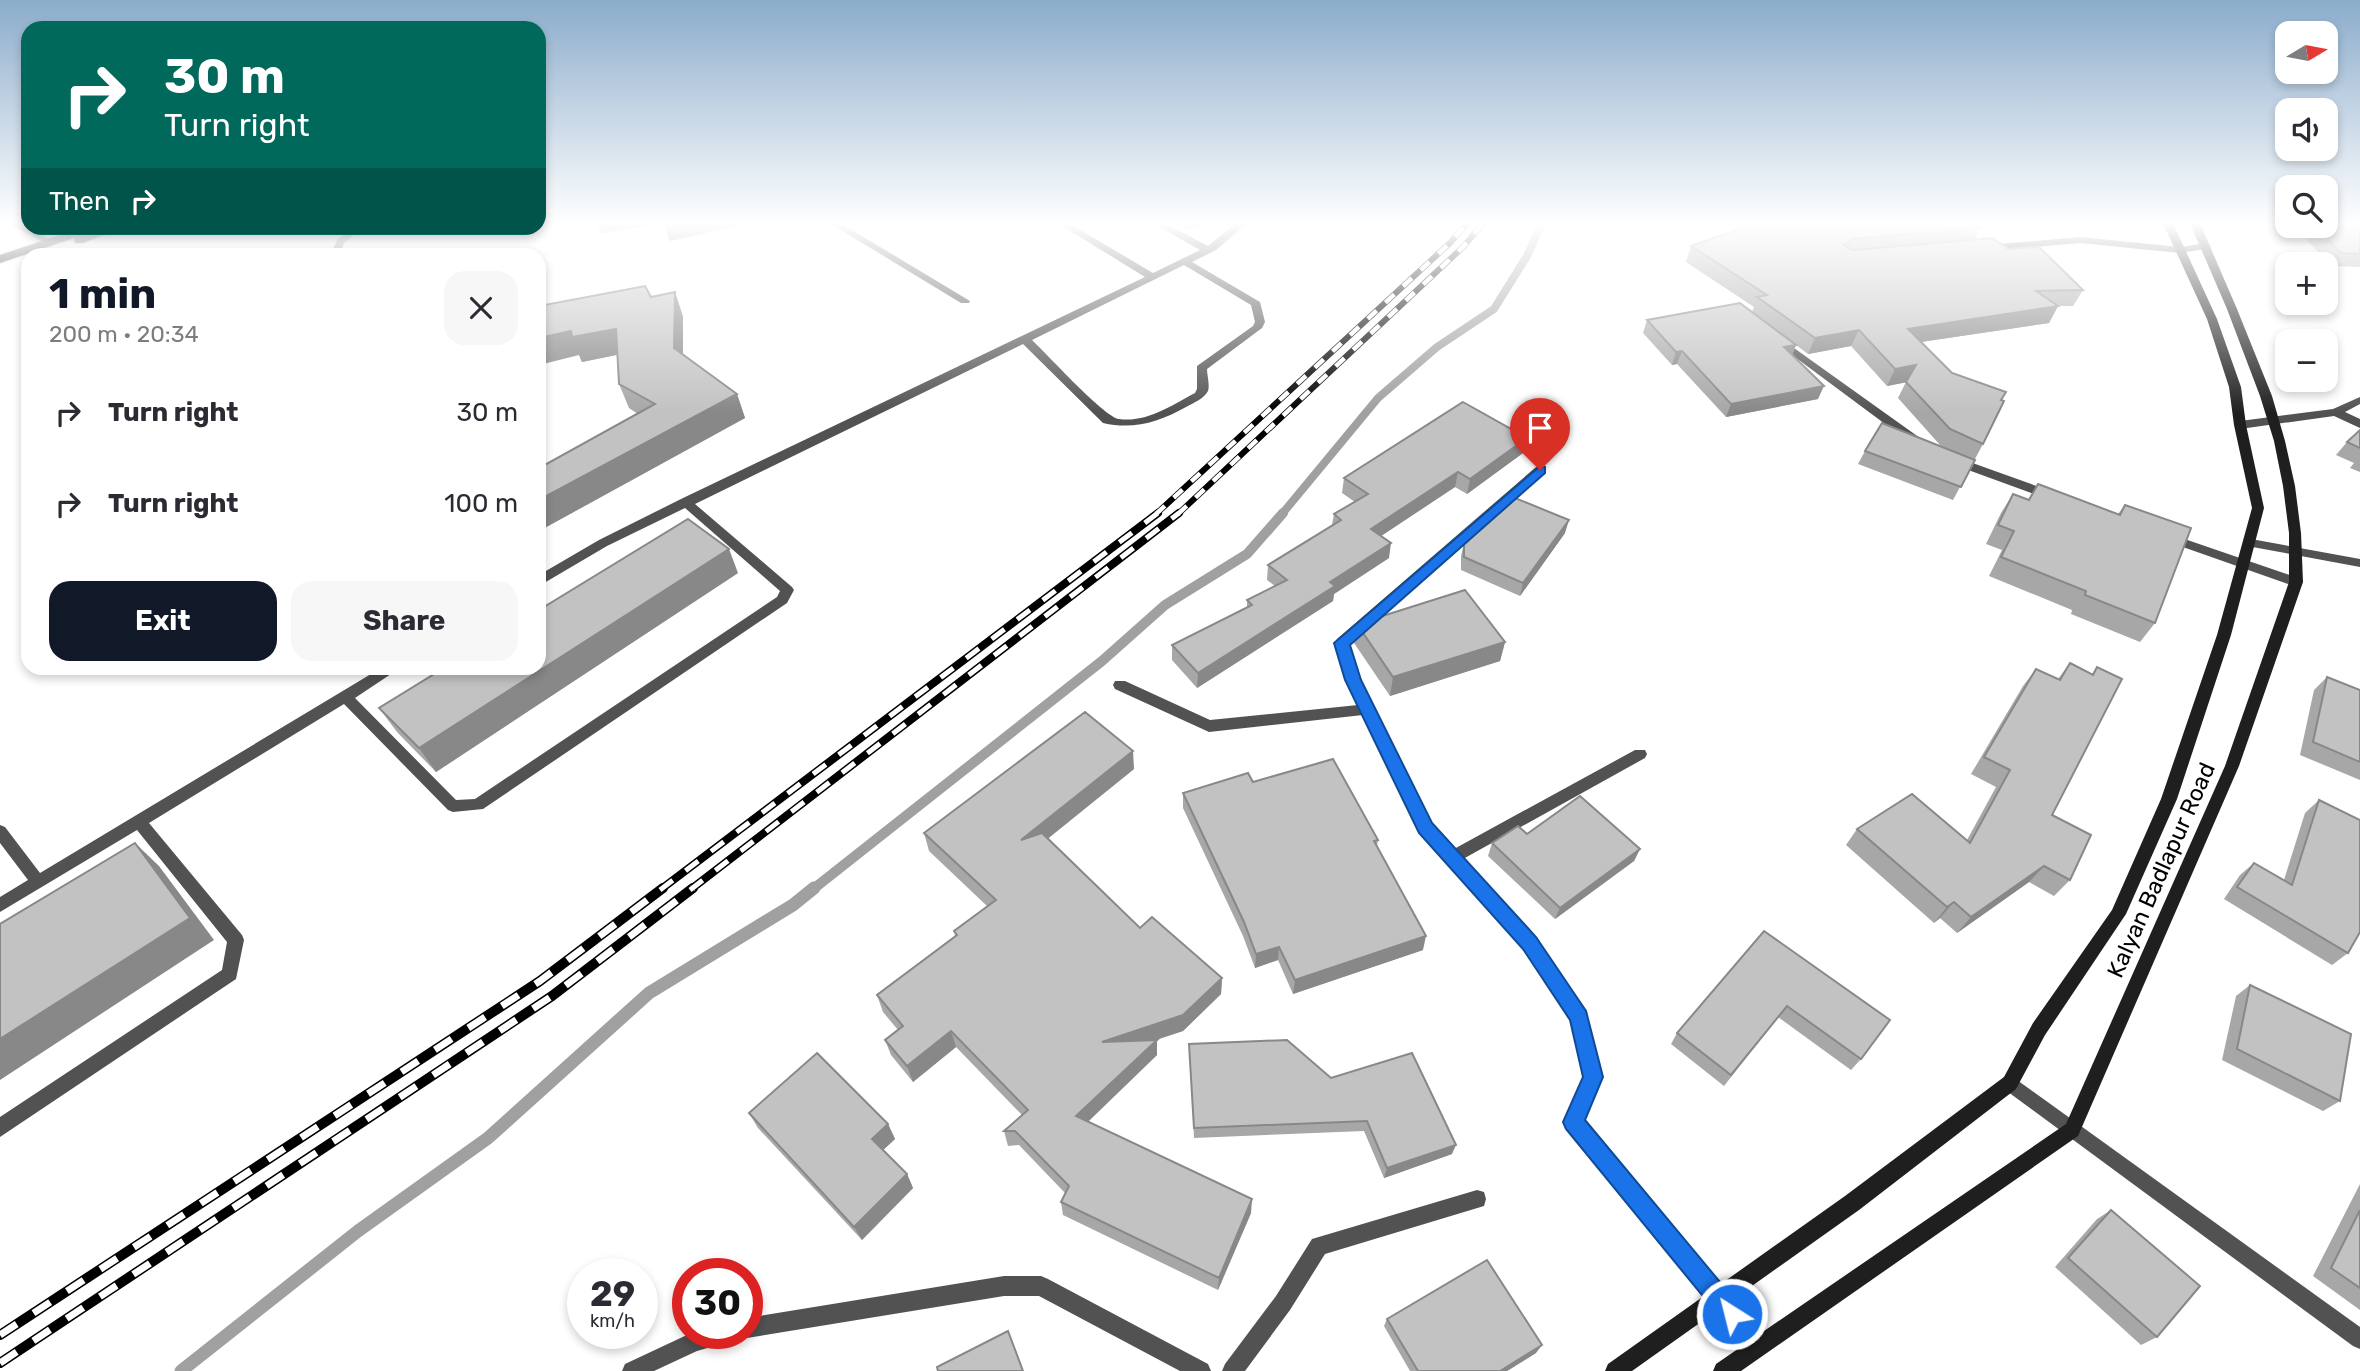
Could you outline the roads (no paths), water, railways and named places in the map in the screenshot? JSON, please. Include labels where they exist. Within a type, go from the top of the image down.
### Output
[{"type":"main road","points":[[1615,1371],[1852,1203],[2010,1083],[2039,1029],[2118,914],[2169,799],[2245,564],[2258,508],[2240,425],[2235,387],[2221,342],[2196,285]]},
{"type":"main road","name":"Kalyan Badlapur Road","points":[[2072,1130],[2232,766],[2296,582],[2293,491],[2276,420],[2223,285]]},
{"type":"main road","points":[[2221,342],[2249,347]]},
{"type":"main road","points":[[1723,1371],[2072,1130]]},
{"type":"street","points":[[938,285],[965,301]]},
{"type":"street","points":[[546,577],[603,542],[1136,285]]},
{"type":"street","points":[[1024,338],[1107,420],[1119,424],[1148,423],[1199,395],[1203,389],[1201,368],[1256,328],[1260,321],[1256,304],[1224,285]]},
{"type":"street","points":[[1768,332],[1930,448],[1959,463],[2063,500]]},
{"type":"street","points":[[2240,425],[2336,412],[2360,400]]},
{"type":"street","points":[[2336,412],[2360,424]]},
{"type":"street","points":[[1540,470],[1342,643],[1353,680],[1425,828],[1529,943],[1579,1017],[1593,1077],[1573,1122],[1720,1297],[1755,1349]]},
{"type":"street","points":[[346,697],[453,806],[478,805],[782,600],[787,590],[685,502]]},
{"type":"street","points":[[2154,532],[2296,582]]},
{"type":"street","points":[[2251,543],[2360,563]]},
{"type":"street","points":[[0,905],[382,675]]},
{"type":"street","points":[[1120,685],[1209,726],[1367,709]]},
{"type":"street","points":[[1452,858],[1640,754]]},
{"type":"street","points":[[0,1128],[230,974],[236,940],[139,821]]},
{"type":"street","points":[[0,831],[38,882]]},
{"type":"street","points":[[2010,1083],[2360,1339]]},
{"type":"street","points":[[1232,1371],[1283,1303],[1319,1246],[1478,1199]]},
{"type":"street","points":[[763,1325],[1004,1286],[1041,1286],[1201,1371]]},
{"type":"street","points":[[632,1371],[678,1349]]},
{"type":"waterway","points":[[1282,514],[1378,398],[1437,347],[1494,309],[1509,285]]},
{"type":"waterway","points":[[812,890],[1102,661],[1165,605],[1247,554],[1283,513]]},
{"type":"waterway","points":[[181,1371],[358,1231],[488,1138],[649,993],[793,905],[814,888]]},
{"type":"railway","points":[[1156,514],[1404,285]]},
{"type":"railway","points":[[1178,514],[1422,285]]},
{"type":"railway","points":[[660,890],[1158,513]]},
{"type":"railway","points":[[690,890],[1179,513]]},
{"type":"railway","points":[[0,1335],[540,981],[663,888]]},
{"type":"railway","points":[[0,1363],[552,996],[693,888]]}]
